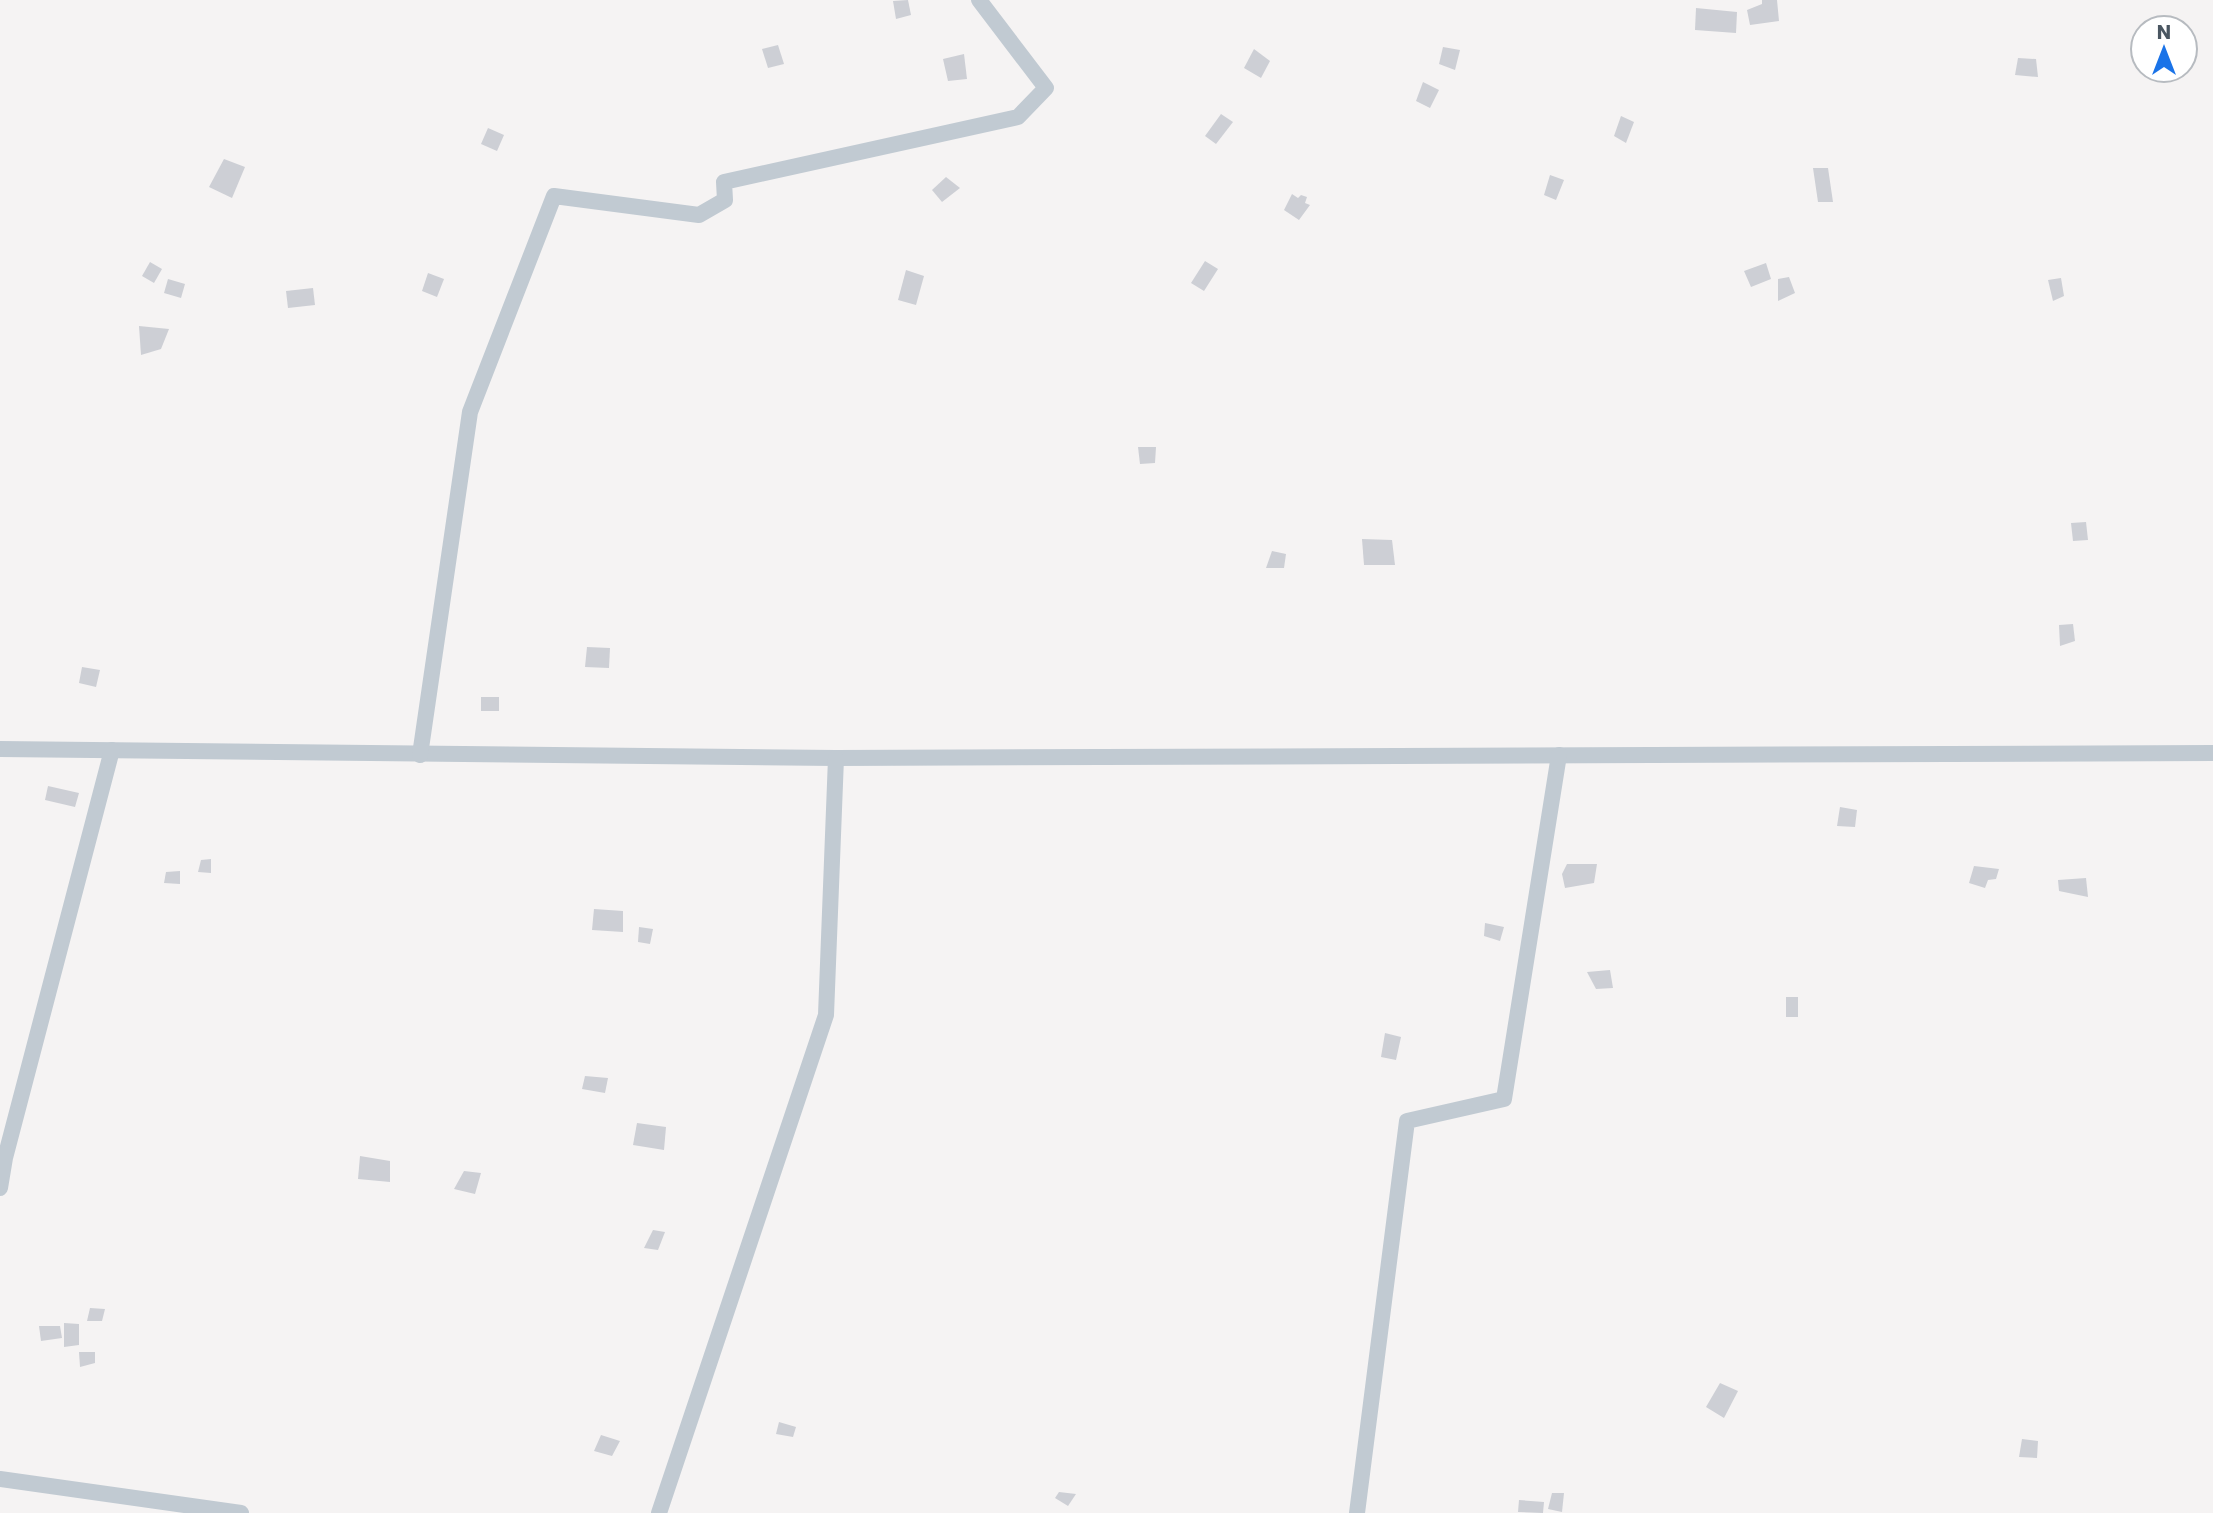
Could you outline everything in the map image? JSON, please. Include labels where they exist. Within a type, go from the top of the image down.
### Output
[{"type":"street","points":[[420,755],[470,412],[554,196],[699,215],[725,200],[724,182],[1018,117],[1046,88],[979,0]]},
{"type":"street","points":[[0,749],[836,758],[2213,753]]},
{"type":"street","points":[[0,1188],[5,1158],[112,750]]},
{"type":"street","points":[[1357,1513],[1407,1121],[1504,1099],[1559,755]]},
{"type":"street","points":[[659,1513],[827,1015],[836,758]]},
{"type":"street","points":[[0,1479],[241,1513]]},
{"type":"building","points":[[908,0],[911,15],[896,19],[893,1]]},
{"type":"building","points":[[1762,0],[1777,0],[1779,21],[1750,25],[1747,10],[1762,4]]},
{"type":"building","points":[[1696,8],[1737,12],[1736,33],[1695,30]]},
{"type":"building","points":[[778,45],[784,64],[768,68],[762,49]]},
{"type":"building","points":[[1443,47],[1460,50],[1455,70],[1439,64]]},
{"type":"building","points":[[1254,49],[1270,61],[1261,78],[1244,68]]},
{"type":"building","points":[[964,54],[967,79],[948,81],[943,59]]},
{"type":"building","points":[[2018,58],[2036,59],[2038,77],[2015,75]]},
{"type":"building","points":[[1423,82],[1439,90],[1430,108],[1416,101]]},
{"type":"building","points":[[1221,114],[1233,122],[1216,144],[1205,136]]},
{"type":"building","points":[[1621,116],[1634,122],[1626,143],[1614,136]]},
{"type":"building","points":[[488,128],[504,135],[497,151],[481,144]]},
{"type":"building","points":[[224,159],[245,167],[232,198],[209,187]]},
{"type":"building","points":[[1813,168],[1828,168],[1833,202],[1818,202]]},
{"type":"building","points":[[1550,175],[1564,180],[1556,200],[1544,195]]},
{"type":"building","points":[[946,177],[960,188],[942,202],[932,190]]},
{"type":"building","points":[[1292,194],[1298,198],[1301,195],[1307,197],[1305,203],[1310,205],[1299,220],[1284,210]]},
{"type":"building","points":[[1205,261],[1218,269],[1204,291],[1191,283]]},
{"type":"building","points":[[150,262],[162,269],[154,283],[142,276]]},
{"type":"building","points":[[1766,263],[1771,279],[1751,287],[1744,271]]},
{"type":"building","points":[[906,270],[924,276],[916,305],[898,300]]},
{"type":"building","points":[[428,273],[444,279],[437,297],[422,291]]},
{"type":"building","points":[[1789,277],[1795,293],[1778,301],[1778,279]]},
{"type":"building","points":[[2061,278],[2064,296],[2053,301],[2048,280]]},
{"type":"building","points":[[168,279],[185,284],[181,298],[164,293]]},
{"type":"building","points":[[313,288],[315,305],[288,308],[286,291]]},
{"type":"building","points":[[139,326],[169,329],[161,349],[141,355]]},
{"type":"building","points":[[1138,447],[1156,447],[1155,463],[1140,464]]},
{"type":"building","points":[[2086,522],[2088,540],[2073,541],[2071,523]]},
{"type":"building","points":[[1362,539],[1392,540],[1395,565],[1364,565]]},
{"type":"building","points":[[1272,551],[1286,554],[1284,568],[1266,568]]},
{"type":"building","points":[[2073,624],[2075,641],[2060,646],[2059,625]]},
{"type":"building","points":[[587,647],[610,648],[609,668],[585,667]]},
{"type":"building","points":[[82,667],[100,670],[96,687],[79,683]]},
{"type":"building","points":[[481,697],[499,697],[499,711],[481,711]]},
{"type":"building","points":[[48,786],[79,793],[75,807],[45,800]]},
{"type":"building","points":[[1840,807],[1857,810],[1855,827],[1837,826]]},
{"type":"building","points":[[211,859],[211,873],[198,872],[201,860]]},
{"type":"building","points":[[1567,864],[1597,864],[1594,883],[1565,888],[1562,874]]},
{"type":"building","points":[[1974,866],[1999,869],[1996,879],[1988,880],[1985,888],[1969,883]]},
{"type":"building","points":[[180,871],[180,884],[164,883],[166,872]]},
{"type":"building","points":[[2086,878],[2088,897],[2059,891],[2058,880]]},
{"type":"building","points":[[594,909],[623,911],[623,932],[592,930]]},
{"type":"building","points":[[1485,923],[1504,927],[1500,941],[1484,936]]},
{"type":"building","points":[[639,927],[653,929],[650,944],[638,942]]},
{"type":"building","points":[[1610,970],[1613,988],[1596,989],[1587,972]]},
{"type":"building","points":[[1786,997],[1798,997],[1798,1017],[1786,1017]]},
{"type":"building","points":[[1385,1033],[1401,1037],[1396,1060],[1381,1057]]},
{"type":"building","points":[[585,1076],[608,1078],[605,1093],[582,1089]]},
{"type":"building","points":[[637,1123],[666,1127],[664,1150],[633,1145]]},
{"type":"building","points":[[360,1156],[390,1161],[390,1182],[358,1179]]},
{"type":"building","points":[[464,1171],[481,1173],[475,1194],[454,1189]]},
{"type":"building","points":[[653,1230],[665,1232],[658,1250],[644,1248]]},
{"type":"building","points":[[90,1308],[105,1309],[102,1321],[87,1321]]},
{"type":"building","points":[[64,1323],[79,1324],[79,1345],[64,1347]]},
{"type":"building","points":[[39,1326],[60,1326],[62,1338],[41,1341]]},
{"type":"building","points":[[79,1352],[95,1352],[95,1363],[80,1367]]},
{"type":"building","points":[[1720,1383],[1738,1391],[1724,1418],[1706,1407]]},
{"type":"building","points":[[779,1422],[796,1427],[793,1437],[776,1434]]},
{"type":"building","points":[[601,1435],[620,1441],[612,1456],[594,1451]]},
{"type":"building","points":[[2022,1439],[2038,1441],[2037,1458],[2019,1457]]},
{"type":"building","points":[[1059,1492],[1076,1494],[1068,1506],[1055,1498]]},
{"type":"building","points":[[1552,1493],[1564,1493],[1562,1512],[1548,1509]]},
{"type":"building","points":[[1519,1500],[1544,1502],[1543,1513],[1518,1512]]}]
